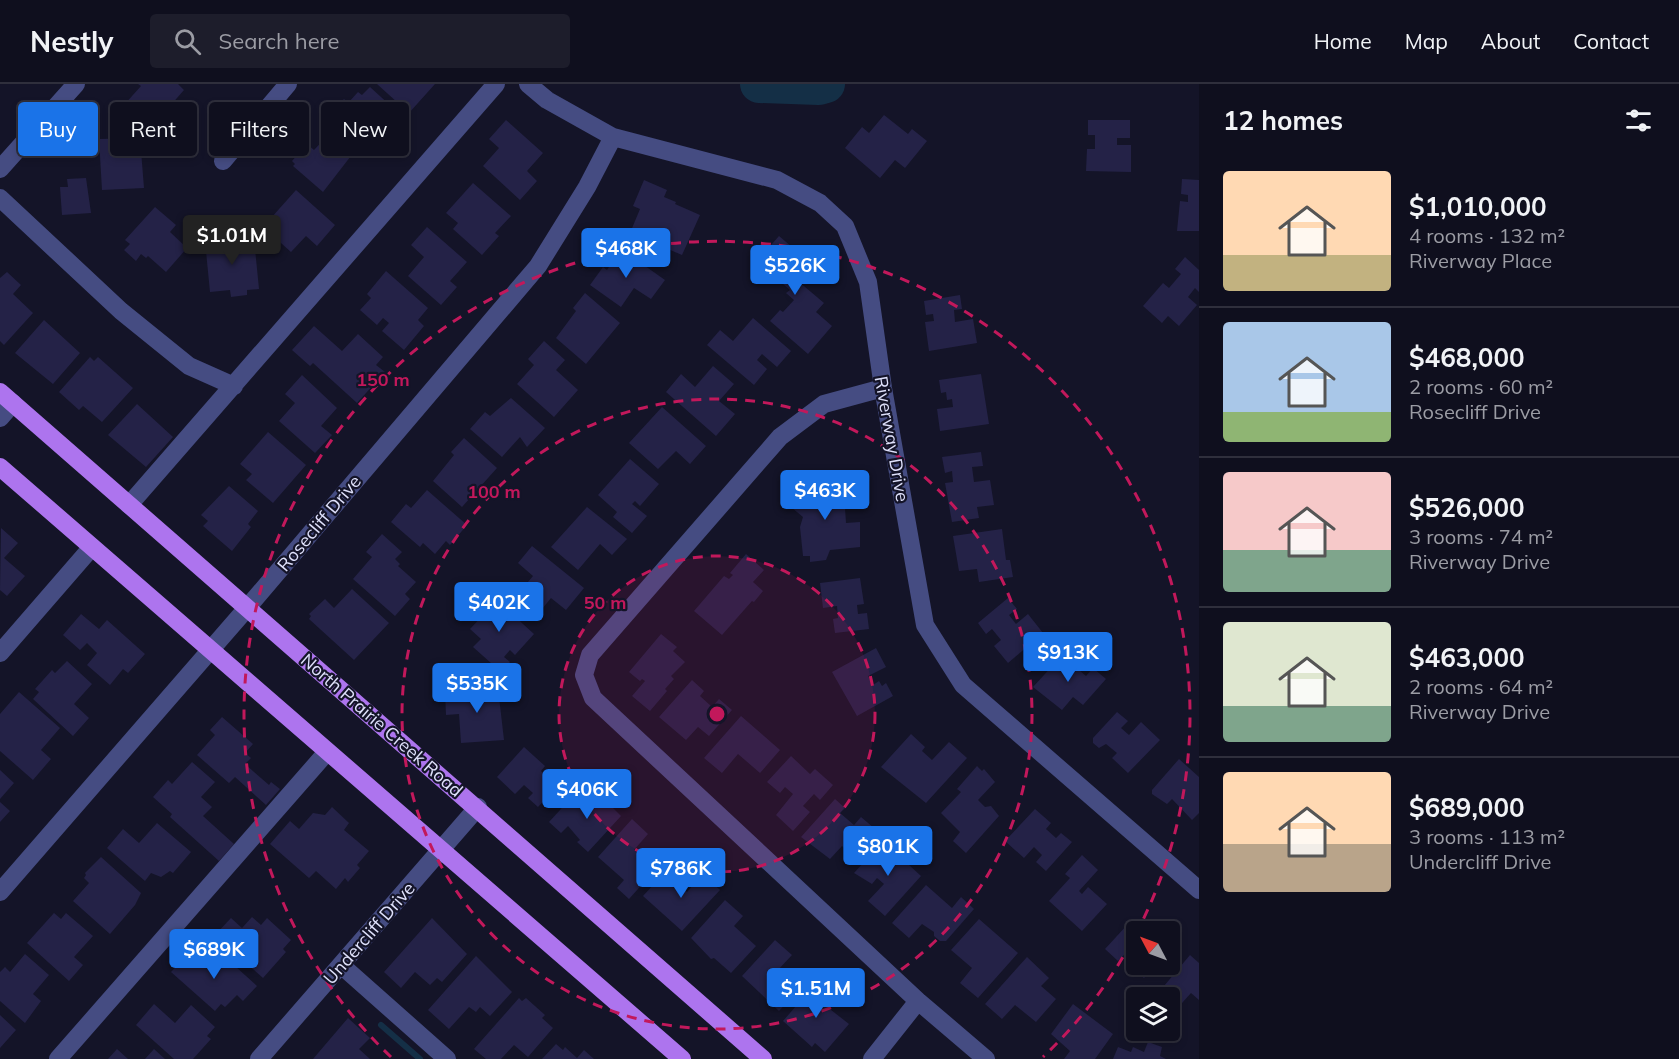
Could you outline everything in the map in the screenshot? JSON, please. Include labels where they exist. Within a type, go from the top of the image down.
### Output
[{"type":"main road","name":"North Prairie Creek Road","points":[[6,398],[478,807],[763,1059]]},
{"type":"main road","points":[[0,467],[682,1059]]},
{"type":"street","points":[[0,169],[76,84]]},
{"type":"street","points":[[223,161],[288,84]]},
{"type":"street","points":[[129,505],[496,84]]},
{"type":"street","name":"Riverway Drive","points":[[528,84],[548,100],[613,137],[777,180],[820,203],[845,226],[868,282],[883,388],[925,625],[963,685],[1199,890]]},
{"type":"street","name":"Rosecliff Drive","points":[[0,892],[247,608],[538,266],[587,187],[613,137]]},
{"type":"street","points":[[0,198],[120,311],[189,366],[234,386]]},
{"type":"street","points":[[883,388],[824,404],[780,437],[590,655],[584,675],[593,698],[918,1001],[986,1059]]},
{"type":"street","points":[[0,418],[6,398]]},
{"type":"street","points":[[0,653],[92,547]]},
{"type":"street","points":[[58,1059],[327,752]]},
{"type":"street","name":"Undercliff Drive","points":[[259,1059],[478,807]]},
{"type":"street","points":[[341,965],[447,1059]]},
{"type":"street","points":[[872,1059],[918,1001]]},
{"type":"building","points":[[138,84],[178,84],[184,90],[174,102],[127,102],[141,86]]},
{"type":"building","points":[[377,84],[435,84],[409,113],[409,102],[397,102]]},
{"type":"building","points":[[370,87],[386,102],[349,102],[358,92],[362,95]]},
{"type":"building","points":[[884,115],[908,134],[912,129],[927,141],[905,168],[895,160],[880,178],[845,148],[862,127],[869,133]]},
{"type":"building","points":[[506,120],[543,153],[527,171],[537,181],[520,200],[483,166],[499,148],[489,139]]},
{"type":"building","points":[[1088,120],[1130,120],[1130,138],[1117,138],[1117,145],[1131,145],[1131,172],[1086,171],[1087,149],[1095,149],[1095,135],[1088,135]]},
{"type":"building","points":[[99,139],[110,139],[110,156],[141,156],[144,188],[102,190]]},
{"type":"building","points":[[321,143],[321,156],[351,156],[323,192],[293,166],[295,164],[292,161],[296,156],[309,156],[309,146],[314,150]]},
{"type":"building","points":[[86,178],[91,213],[62,215],[60,187],[68,187],[67,179]]},
{"type":"building","points":[[1182,179],[1199,180],[1199,231],[1177,231],[1180,201],[1188,202],[1188,195],[1181,194]]},
{"type":"building","points":[[644,180],[667,190],[664,197],[676,202],[675,204],[700,215],[682,255],[630,233],[640,209],[633,206]]},
{"type":"building","points":[[473,183],[511,216],[495,233],[499,236],[482,255],[453,229],[458,223],[446,213]]},
{"type":"building","points":[[296,190],[335,225],[317,246],[306,236],[291,252],[263,227]]},
{"type":"building","points":[[155,207],[176,225],[170,232],[187,248],[166,272],[148,256],[146,258],[141,254],[136,261],[124,250],[130,244],[125,240]]},
{"type":"building","points":[[427,227],[467,262],[450,281],[457,287],[441,305],[408,276],[424,257],[411,245]]},
{"type":"building","points":[[779,236],[812,264],[798,281],[824,303],[816,312],[832,326],[808,354],[770,321],[794,300],[786,293],[790,290],[757,261]]},
{"type":"building","points":[[254,239],[259,289],[247,290],[247,295],[231,297],[230,290],[210,292],[205,241]]},
{"type":"building","points":[[621,249],[665,280],[651,299],[634,288],[621,307],[590,285],[603,267],[607,270]]},
{"type":"building","points":[[1185,257],[1199,270],[1199,292],[1195,288],[1188,297],[1197,305],[1179,326],[1168,316],[1162,323],[1143,306],[1163,283],[1169,288],[1181,274],[1175,269]]},
{"type":"building","points":[[386,271],[428,308],[418,320],[424,326],[404,350],[382,331],[389,323],[383,318],[377,325],[360,310],[371,298],[367,294]]},
{"type":"building","points":[[7,272],[21,285],[13,294],[33,313],[4,345],[0,341],[0,278]]},
{"type":"building","points":[[585,293],[620,323],[586,364],[556,338],[576,311],[573,308]]},
{"type":"building","points":[[960,295],[962,309],[954,310],[955,322],[973,319],[977,343],[929,351],[925,322],[934,321],[933,314],[926,315],[924,301]]},
{"type":"building","points":[[753,318],[791,351],[777,367],[762,354],[757,360],[767,369],[754,385],[707,345],[720,330],[733,341]]},
{"type":"building","points":[[44,320],[80,353],[53,384],[15,353]]},
{"type":"building","points":[[314,326],[342,351],[358,334],[383,357],[376,365],[385,372],[357,403],[313,363],[310,366],[292,350]]},
{"type":"building","points":[[544,341],[565,360],[556,370],[578,390],[554,417],[517,384],[534,365],[528,359]]},
{"type":"building","points":[[90,357],[94,361],[98,357],[133,388],[102,422],[83,406],[79,410],[59,392]]},
{"type":"building","points":[[713,366],[734,384],[719,401],[735,414],[716,436],[666,392],[681,374],[695,387]]},
{"type":"building","points":[[981,374],[989,424],[940,431],[937,409],[953,407],[952,399],[947,400],[946,392],[941,393],[939,380]]},
{"type":"building","points":[[302,375],[337,408],[321,426],[332,435],[315,453],[279,421],[295,403],[285,394]]},
{"type":"building","points":[[511,398],[545,428],[527,447],[520,437],[502,457],[470,429],[485,412],[490,416]]},
{"type":"building","points":[[137,404],[173,437],[146,467],[108,435]]},
{"type":"building","points":[[662,407],[706,446],[690,464],[676,451],[658,469],[629,443]]},
{"type":"building","points":[[268,432],[306,465],[273,503],[246,480],[252,474],[240,464]]},
{"type":"building","points":[[464,438],[497,468],[462,507],[433,481],[454,455],[451,452]]},
{"type":"building","points":[[981,452],[983,466],[972,467],[974,482],[990,480],[994,505],[977,507],[979,518],[952,522],[945,483],[953,482],[952,471],[945,473],[942,457]]},
{"type":"building","points":[[630,459],[659,484],[640,506],[635,501],[632,504],[647,516],[632,533],[613,517],[617,512],[598,495]]},
{"type":"building","points":[[819,474],[845,495],[839,503],[845,508],[846,523],[860,522],[860,547],[830,550],[826,560],[810,562],[810,556],[803,556],[800,527],[803,517],[791,507]]},
{"type":"building","points":[[229,486],[258,511],[248,524],[251,527],[232,551],[203,526],[208,521],[201,515]]},
{"type":"building","points":[[427,490],[467,525],[450,545],[446,541],[435,554],[423,543],[420,547],[391,522],[406,504],[411,508]]},
{"type":"building","points":[[587,507],[627,539],[612,555],[600,544],[578,570],[551,547]]},
{"type":"building","points":[[1,528],[18,543],[4,558],[25,576],[7,596],[0,590]]},
{"type":"building","points":[[1002,529],[1006,560],[1010,560],[1013,577],[979,582],[977,569],[959,571],[953,536]]},
{"type":"building","points":[[382,534],[402,552],[395,559],[400,564],[398,566],[416,582],[405,594],[410,599],[395,616],[353,579],[372,557],[366,552]]},
{"type":"building","points":[[532,546],[584,588],[566,610],[551,598],[538,614],[516,596],[533,576],[518,563]]},
{"type":"building","points":[[746,554],[764,570],[753,582],[763,591],[722,635],[694,611],[724,576],[729,579],[733,575],[730,573]]},
{"type":"building","points":[[860,578],[864,604],[857,605],[858,614],[867,613],[869,629],[835,633],[833,619],[838,618],[837,606],[823,608],[820,583]]},
{"type":"building","points":[[352,589],[389,623],[354,660],[309,619],[311,616],[309,614],[325,599],[334,608]]},
{"type":"building","points":[[490,594],[534,634],[515,655],[510,650],[504,657],[510,662],[501,672],[473,647],[481,639],[470,629],[486,612],[479,607]]},
{"type":"building","points":[[1008,598],[1017,609],[1009,615],[1016,624],[1028,614],[1043,633],[1008,663],[994,646],[1001,640],[992,629],[986,634],[978,623]]},
{"type":"building","points":[[81,614],[99,629],[107,620],[145,654],[128,673],[123,669],[110,685],[87,665],[97,653],[87,643],[80,650],[63,635]]},
{"type":"building","points":[[661,634],[677,647],[673,651],[685,662],[671,676],[674,679],[665,689],[667,691],[650,711],[632,696],[645,681],[642,679],[640,681],[629,672]]},
{"type":"building","points":[[876,648],[886,667],[868,676],[873,685],[879,681],[882,686],[886,683],[893,696],[857,716],[832,672]]},
{"type":"building","points":[[1066,651],[1076,659],[1072,664],[1086,676],[1093,668],[1106,679],[1083,705],[1073,697],[1062,710],[1033,687]]},
{"type":"building","points":[[67,661],[92,684],[74,704],[89,718],[73,736],[33,699],[39,692],[35,689],[52,670],[55,673]]},
{"type":"building","points":[[692,680],[704,691],[700,696],[712,707],[719,699],[732,710],[709,736],[698,727],[686,740],[659,717]]},
{"type":"building","points":[[498,688],[504,740],[461,743],[459,714],[446,715],[445,692]]},
{"type":"building","points":[[19,692],[60,728],[41,750],[51,759],[33,780],[0,751],[0,714]]},
{"type":"building","points":[[1117,712],[1128,721],[1121,728],[1129,735],[1141,722],[1160,740],[1128,773],[1112,758],[1117,753],[1106,744],[1099,748],[1093,743],[1093,738]]},
{"type":"building","points":[[741,716],[780,750],[760,773],[738,754],[722,773],[704,758]]},
{"type":"building","points":[[222,717],[253,744],[245,753],[251,758],[245,764],[269,785],[271,782],[280,789],[266,805],[235,777],[229,783],[197,755],[215,735],[210,730]]},
{"type":"building","points":[[911,734],[925,747],[922,751],[932,760],[949,742],[967,758],[926,803],[881,767]]},
{"type":"building","points":[[524,747],[545,766],[541,771],[547,777],[553,774],[560,783],[538,807],[528,798],[533,793],[524,785],[515,794],[497,777]]},
{"type":"building","points":[[791,756],[810,774],[815,769],[833,785],[820,800],[814,794],[803,806],[810,812],[793,831],[776,815],[793,794],[785,787],[780,793],[767,782]]},
{"type":"building","points":[[1179,759],[1199,777],[1199,813],[1192,820],[1172,799],[1167,804],[1152,794],[1152,790]]},
{"type":"building","points":[[192,762],[215,782],[201,797],[212,807],[203,816],[234,844],[219,861],[170,817],[172,814],[153,797],[168,780],[172,784]]},
{"type":"building","points":[[977,766],[982,771],[984,769],[995,782],[978,800],[985,807],[991,806],[999,816],[966,853],[953,841],[960,832],[941,813],[961,792],[957,789]]},
{"type":"building","points":[[0,770],[14,783],[0,799]]},
{"type":"building","points":[[595,790],[621,816],[588,852],[577,842],[580,840],[568,826],[561,833],[549,822],[571,798],[580,807]]},
{"type":"building","points":[[835,799],[845,808],[840,813],[854,825],[861,817],[874,828],[851,854],[842,846],[830,859],[801,837]]},
{"type":"building","points":[[0,802],[10,811],[0,822]]},
{"type":"building","points":[[332,807],[349,823],[344,830],[369,851],[357,865],[360,868],[348,882],[345,878],[336,889],[316,871],[309,878],[270,844],[290,821],[299,829],[313,813],[325,815]]},
{"type":"building","points":[[1035,809],[1051,823],[1046,829],[1056,838],[1061,833],[1072,842],[1046,871],[1036,862],[1042,855],[1034,847],[1024,858],[1005,841]]},
{"type":"building","points":[[632,819],[648,834],[634,850],[639,854],[650,849],[663,861],[629,899],[617,888],[624,880],[598,857]]},
{"type":"building","points":[[157,823],[191,852],[173,873],[170,871],[161,877],[151,873],[145,881],[107,848],[123,829],[139,843]]},
{"type":"building","points":[[883,841],[921,876],[885,916],[868,901],[884,884],[877,878],[872,884],[854,873]]},
{"type":"building","points":[[1082,855],[1098,870],[1079,891],[1082,894],[1088,887],[1107,904],[1082,931],[1049,901],[1070,878],[1065,874]]},
{"type":"building","points":[[101,857],[141,893],[135,905],[110,934],[73,901],[89,883],[84,878],[85,873]]},
{"type":"building","points":[[665,872],[687,892],[703,874],[720,890],[682,931],[643,896]]},
{"type":"building","points":[[926,885],[952,908],[961,897],[974,909],[946,941],[940,941],[934,936],[934,932],[922,924],[909,938],[892,923]]},
{"type":"building","points":[[725,900],[743,916],[734,926],[756,946],[731,973],[714,958],[711,959],[691,938]]},
{"type":"building","points":[[54,913],[61,919],[66,913],[93,936],[74,957],[83,965],[69,981],[27,943]]},
{"type":"building","points":[[252,917],[261,925],[267,918],[291,940],[283,949],[286,952],[263,978],[215,935],[231,918],[242,928]]},
{"type":"building","points":[[432,918],[467,954],[442,982],[437,978],[430,985],[415,972],[401,988],[384,972]]},
{"type":"building","points":[[979,919],[1018,953],[978,998],[960,983],[972,968],[951,950]]},
{"type":"building","points":[[1126,926],[1126,953],[1118,961],[1105,949]]},
{"type":"building","points":[[775,940],[792,955],[777,971],[783,976],[789,969],[793,973],[796,969],[807,981],[779,1011],[742,976]]},
{"type":"building","points":[[215,948],[257,986],[243,1001],[237,995],[225,1007],[221,1004],[215,1011],[171,972],[187,955],[199,965]]},
{"type":"building","points":[[25,954],[49,975],[33,994],[41,1001],[25,1023],[0,1001],[0,972],[5,967],[10,972]]},
{"type":"building","points":[[1190,955],[1199,963],[1199,1000],[1191,993],[1182,1003],[1180,987],[1164,986],[1173,975],[1180,975],[1180,967]]},
{"type":"building","points":[[476,956],[512,992],[490,1016],[480,1007],[476,1012],[469,1007],[449,1029],[428,1010]]},
{"type":"building","points":[[1027,957],[1049,978],[1041,986],[1056,999],[1036,1022],[1015,1005],[1002,1019],[985,1004]]},
{"type":"building","points":[[817,982],[834,998],[826,1006],[849,1024],[825,1052],[815,1043],[812,1047],[783,1021]]},
{"type":"building","points":[[519,998],[522,1001],[526,998],[545,1015],[542,1018],[553,1028],[528,1057],[514,1045],[501,1059],[486,1059],[474,1049]]},
{"type":"building","points":[[154,1004],[175,1023],[191,1005],[215,1027],[207,1036],[211,1039],[193,1059],[174,1059],[136,1025]]},
{"type":"building","points":[[1073,1004],[1113,1034],[1095,1059],[1064,1059],[1070,1051],[1051,1034]]},
{"type":"building","points":[[0,1015],[16,1030],[0,1048]]},
{"type":"building","points":[[348,1018],[370,1038],[359,1049],[370,1059],[313,1059]]},
{"type":"building","points":[[1148,1042],[1162,1047],[1160,1056],[1166,1059],[1113,1059],[1118,1047],[1131,1052],[1133,1047],[1144,1052]]},
{"type":"building","points":[[556,1044],[563,1050],[565,1047],[577,1058],[584,1050],[594,1059],[542,1059]]},
{"type":"building","points":[[117,1049],[128,1059],[108,1059]]},
{"type":"building","points":[[154,1049],[165,1059],[145,1059]]},
{"type":"waterway","points":[[759,84],[819,86],[826,84]]},
{"type":"waterway","points":[[381,1025],[420,1059]]}]
